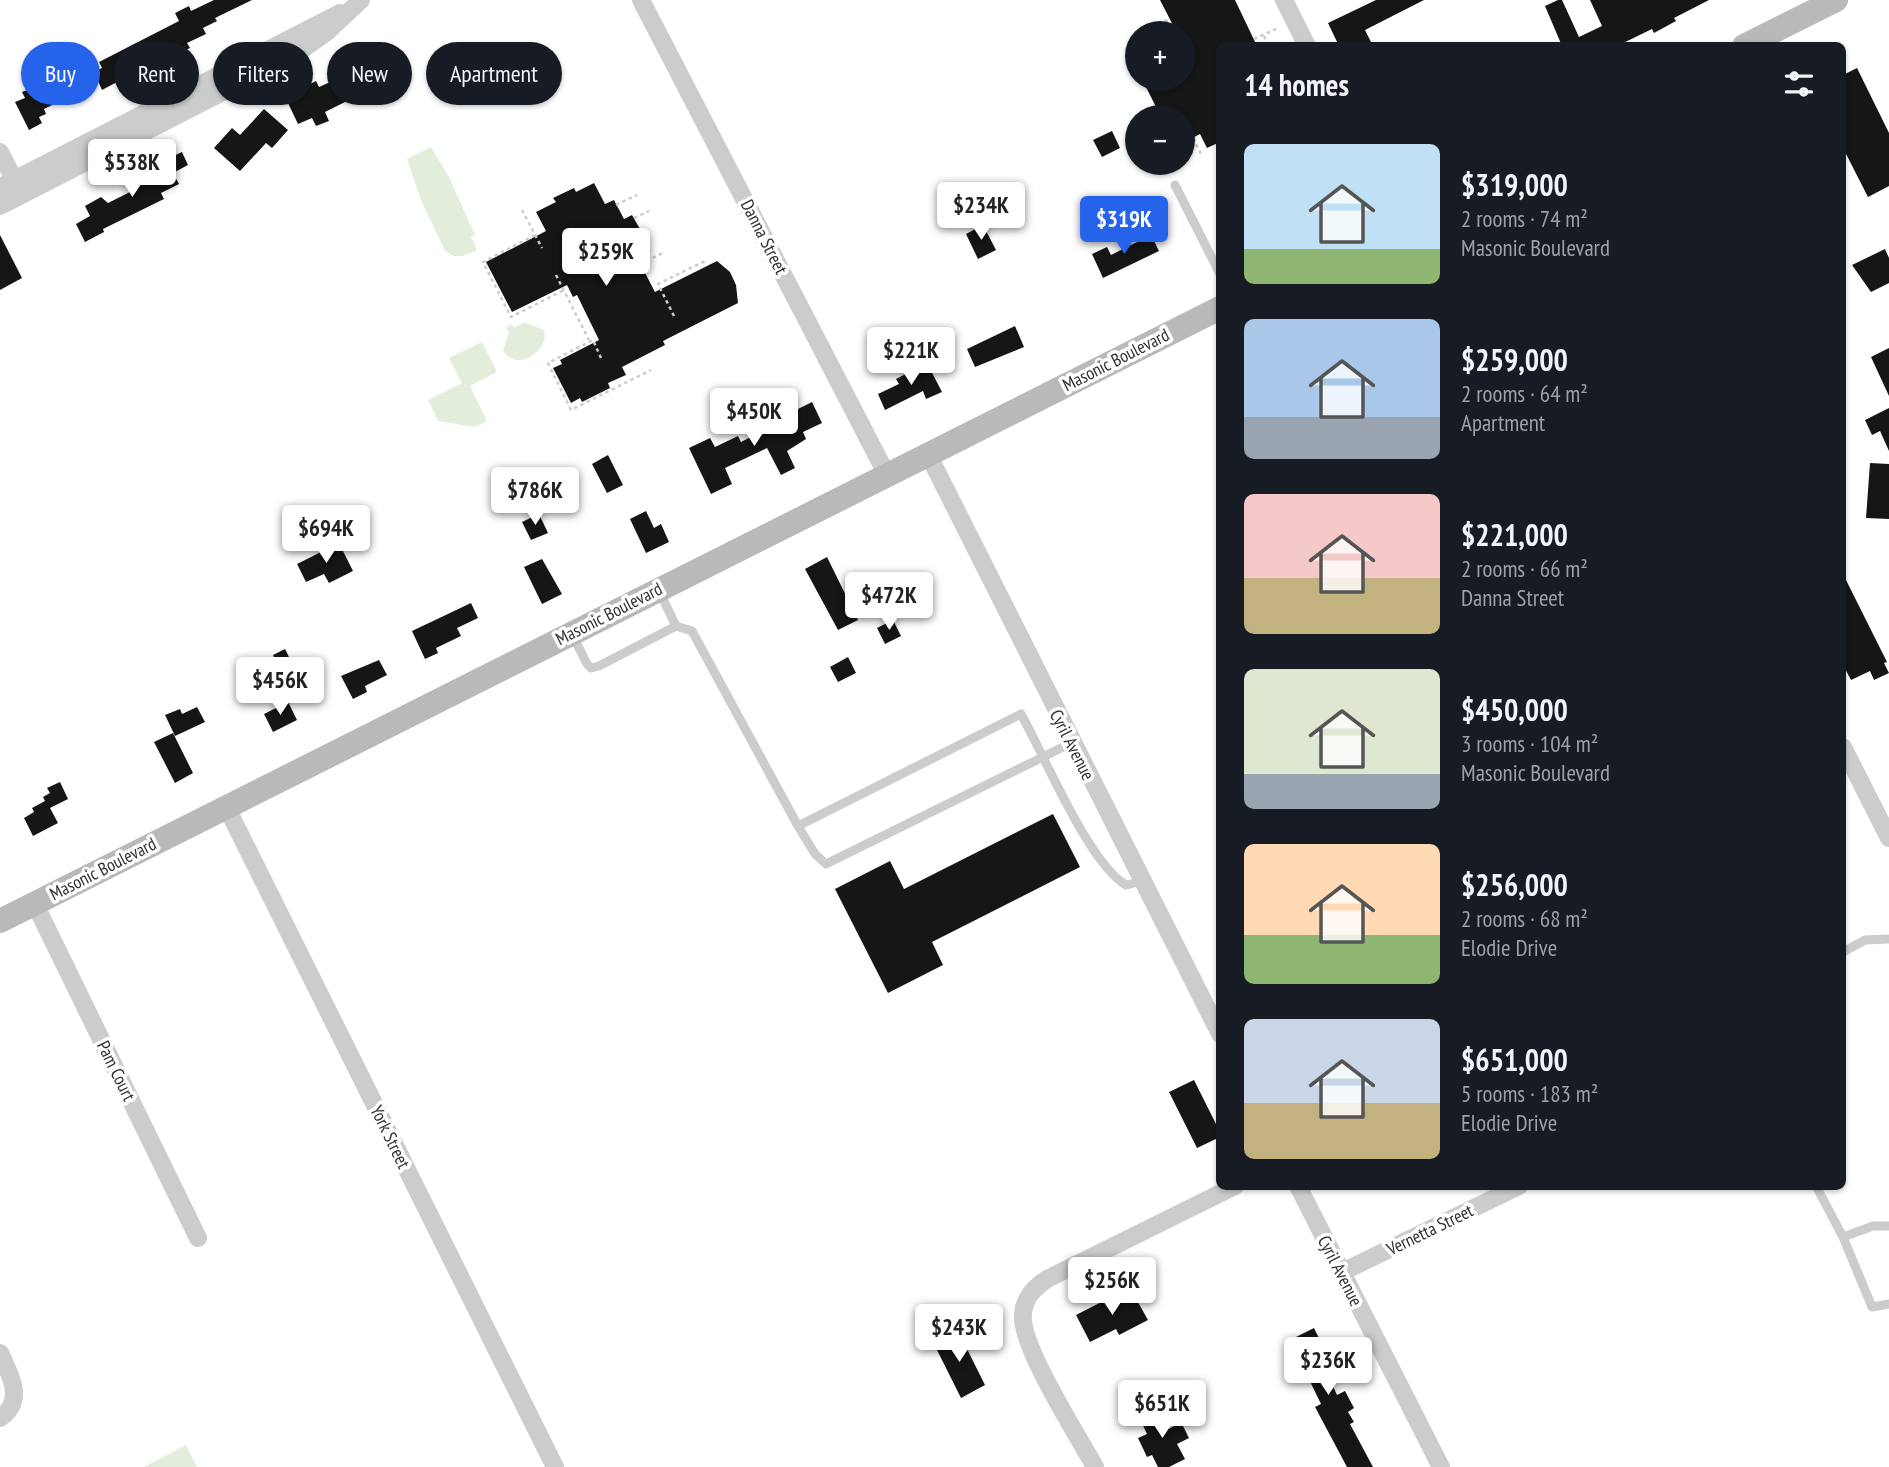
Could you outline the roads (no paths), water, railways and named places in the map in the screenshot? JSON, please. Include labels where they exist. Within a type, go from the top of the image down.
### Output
[{"type":"street","name":"Danna Street","points":[[641,0],[887,475]]},
{"type":"street","points":[[1284,0],[1305,42]]},
{"type":"street","points":[[1752,42],[1836,0]]},
{"type":"street","points":[[0,206],[12,187],[357,3]]},
{"type":"street","points":[[0,152],[12,187]]},
{"type":"street","name":"Masonic Boulevard","points":[[0,921],[928,454],[1216,315]]},
{"type":"street","name":"Cyril Avenue","points":[[928,454],[1071,743],[1216,1026]]},
{"type":"street","points":[[1846,753],[1889,838]]},
{"type":"street","name":"York Street","points":[[226,806],[555,1467]]},
{"type":"street","name":"Pam Court","points":[[34,904],[198,1238]]},
{"type":"street","points":[[1095,1467],[1034,1355],[1022,1317],[1025,1303],[1037,1286],[1047,1279],[1227,1190]]},
{"type":"street","name":"Cyril Avenue","points":[[1300,1190],[1441,1467]]},
{"type":"street","name":"Vernetta Street","points":[[1340,1273],[1511,1190]]},
{"type":"street","points":[[0,1353],[10,1374],[15,1394],[10,1410],[0,1418]]},
{"type":"lane","points":[[1175,185],[1216,266]]},
{"type":"lane","points":[[658,589],[676,626]]},
{"type":"lane","points":[[571,633],[591,668],[676,626],[692,631],[798,826],[815,854],[826,864],[1071,743]]},
{"type":"lane","points":[[798,826],[1021,714],[1106,870],[1126,885],[1142,881]]},
{"type":"lane","points":[[1846,950],[1865,940],[1889,939]]},
{"type":"lane","points":[[1818,1190],[1843,1237],[1872,1307],[1889,1304]]},
{"type":"lane","points":[[1843,1237],[1873,1226],[1889,1226]]}]
